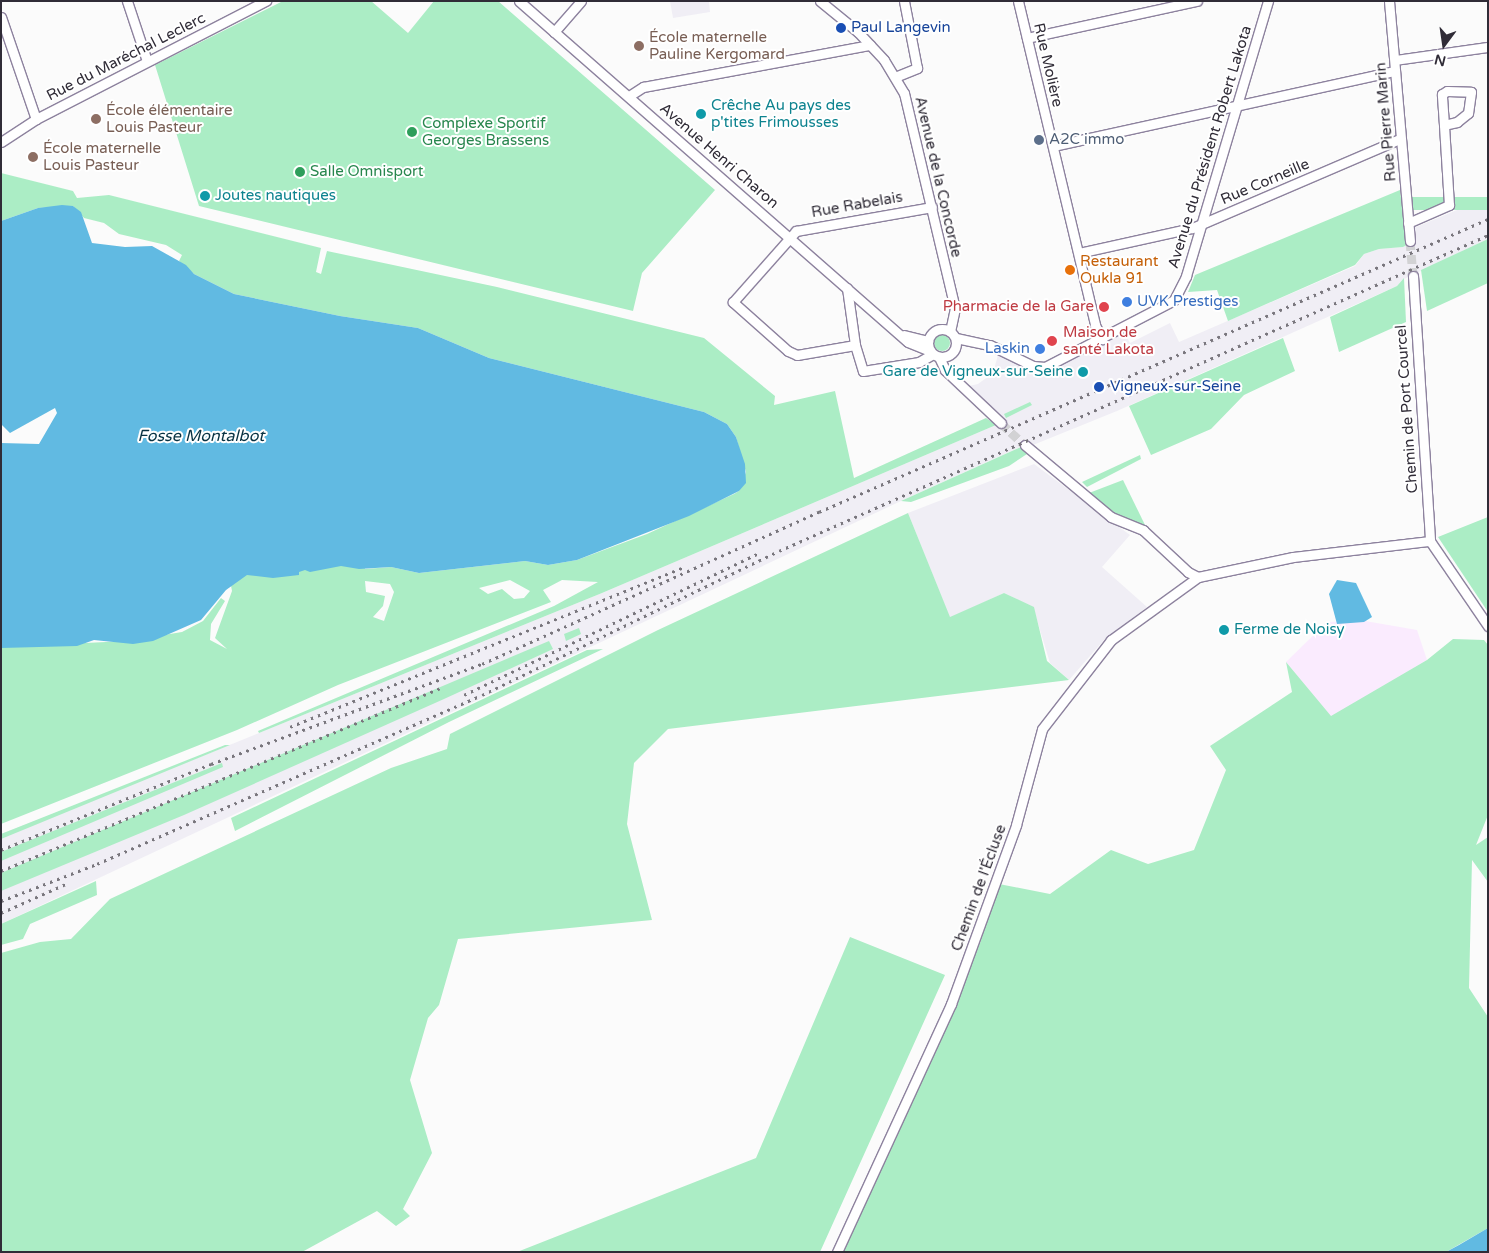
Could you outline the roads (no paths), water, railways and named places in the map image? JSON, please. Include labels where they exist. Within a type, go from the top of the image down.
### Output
[{"type":"street","points":[[127,1],[147,61]]},
{"type":"street","name":"Rue du Maréchal Leclerc","points":[[1,142],[36,119],[266,1]]},
{"type":"street","name":"Avenue Henri Charon","points":[[520,1],[912,345],[934,354]]},
{"type":"street","points":[[554,32],[582,1]]},
{"type":"street","name":"Avenue de la Concorde","points":[[820,1],[870,45],[895,77],[904,93],[955,308],[953,335]]},
{"type":"street","points":[[895,77],[917,68],[904,1]]},
{"type":"street","name":"Rue Molière","points":[[1018,1],[1079,253],[1102,338]]},
{"type":"street","points":[[1027,38],[1197,1]]},
{"type":"street","name":"Avenue du Président Robert Lakota","points":[[973,342],[990,345],[1033,366],[1042,368],[1174,300],[1183,284],[1202,224],[1268,1]]},
{"type":"street","name":"Rue Pierre Marin","points":[[1389,1],[1410,242]]},
{"type":"street","points":[[1,17],[36,119]]},
{"type":"street","points":[[629,96],[643,87],[870,45]]},
{"type":"street","points":[[1394,60],[1488,47]]},
{"type":"street","points":[[1053,146],[1236,104],[1395,71]]},
{"type":"street","points":[[1408,223],[1449,205],[1442,94],[1446,91],[1471,92],[1468,113],[1456,122],[1444,125]]},
{"type":"street","name":"Rue Corneille","points":[[1079,253],[1202,224],[1400,139]]},
{"type":"street","name":"Rue Rabelais","points":[[790,237],[802,229],[932,207]]},
{"type":"street","points":[[790,237],[733,302],[788,351],[797,355],[855,345]]},
{"type":"street","name":"Chemin de Port Courcel","points":[[1413,276],[1430,541]]},
{"type":"street","points":[[847,288],[855,345],[863,371],[919,362],[934,354],[948,356],[954,350],[973,342]]},
{"type":"street","points":[[973,342],[934,331],[928,341],[945,370],[1001,423]]},
{"type":"street","name":"Avenue Henri Charon","points":[[899,333],[928,341]]},
{"type":"street","points":[[953,335],[954,350]]},
{"type":"street","points":[[1025,445],[1111,517],[1143,530],[1188,572],[1198,577],[1293,557],[1430,541],[1488,626]]},
{"type":"street","name":"Chemin de l'Écluse","points":[[837,1252],[951,1004],[1016,825],[1042,729],[1111,640],[1198,577]]},
{"type":"water","name":"Fosse Montalbot","points":[[62,205],[73,206],[81,212],[92,243],[125,247],[152,246],[186,265],[194,274],[234,294],[340,316],[418,328],[489,358],[704,412],[727,424],[736,437],[745,464],[746,483],[739,491],[689,516],[577,560],[548,565],[525,561],[419,573],[391,567],[359,569],[341,566],[310,572],[305,570],[299,572],[299,575],[273,578],[247,575],[226,590],[201,620],[153,641],[133,644],[94,640],[77,646],[1,648],[1,443],[39,444],[57,413],[55,408],[10,433],[1,424],[1,221],[38,208]]},
{"type":"water","points":[[1337,580],[1356,583],[1372,617],[1364,622],[1337,624],[1329,594]]},
{"type":"water","points":[[1488,1228],[1488,1252],[1446,1252],[1459,1245]]},
{"type":"tunnel","points":[[1410,241],[1413,276]]},
{"type":"tunnel","points":[[1001,423],[1025,445]]},
{"type":"railway","points":[[1,850],[211,764],[482,664],[819,512],[1488,219]]},
{"type":"railway","points":[[1,901],[97,864],[482,695],[779,551],[1488,235]]},
{"type":"railway","points":[[464,695],[759,553]]},
{"type":"railway","points":[[290,727],[686,566]]},
{"type":"railway","points":[[1,871],[441,688]]},
{"type":"railway","points":[[1,913],[68,883]]},
{"type":"place","name":"Paul Langevin","points":[[841,28]]},
{"type":"place","name":"École maternelle Pauline Kergomard","points":[[639,46]]},
{"type":"place","name":"Crêche Au pays des p'tites Frimousses","points":[[701,114]]},
{"type":"place","name":"École élémentaire Louis Pasteur","points":[[96,119]]},
{"type":"place","name":"Complexe Sportif Georges Brassens","points":[[412,132]]},
{"type":"place","name":"A2C immo","points":[[1039,140]]},
{"type":"place","name":"École maternelle Louis Pasteur","points":[[33,157]]},
{"type":"place","name":"Salle Omnisport","points":[[300,172]]},
{"type":"place","name":"Joutes nautiques","points":[[205,196]]},
{"type":"place","name":"Restaurant Oukla 91","points":[[1070,270]]},
{"type":"place","name":"UVK Prestiges","points":[[1127,302]]},
{"type":"place","name":"Pharmacie de la Gare","points":[[1104,307]]},
{"type":"place","name":"Maison de santé Lakota","points":[[1052,341]]},
{"type":"place","name":"Laskin","points":[[1040,349]]},
{"type":"place","name":"Gare de Vigneux-sur-Seine","points":[[1083,372]]},
{"type":"place","name":"Vigneux-sur-Seine","points":[[1099,387]]},
{"type":"place","name":"Ferme de Noisy","points":[[1224,630]]}]
